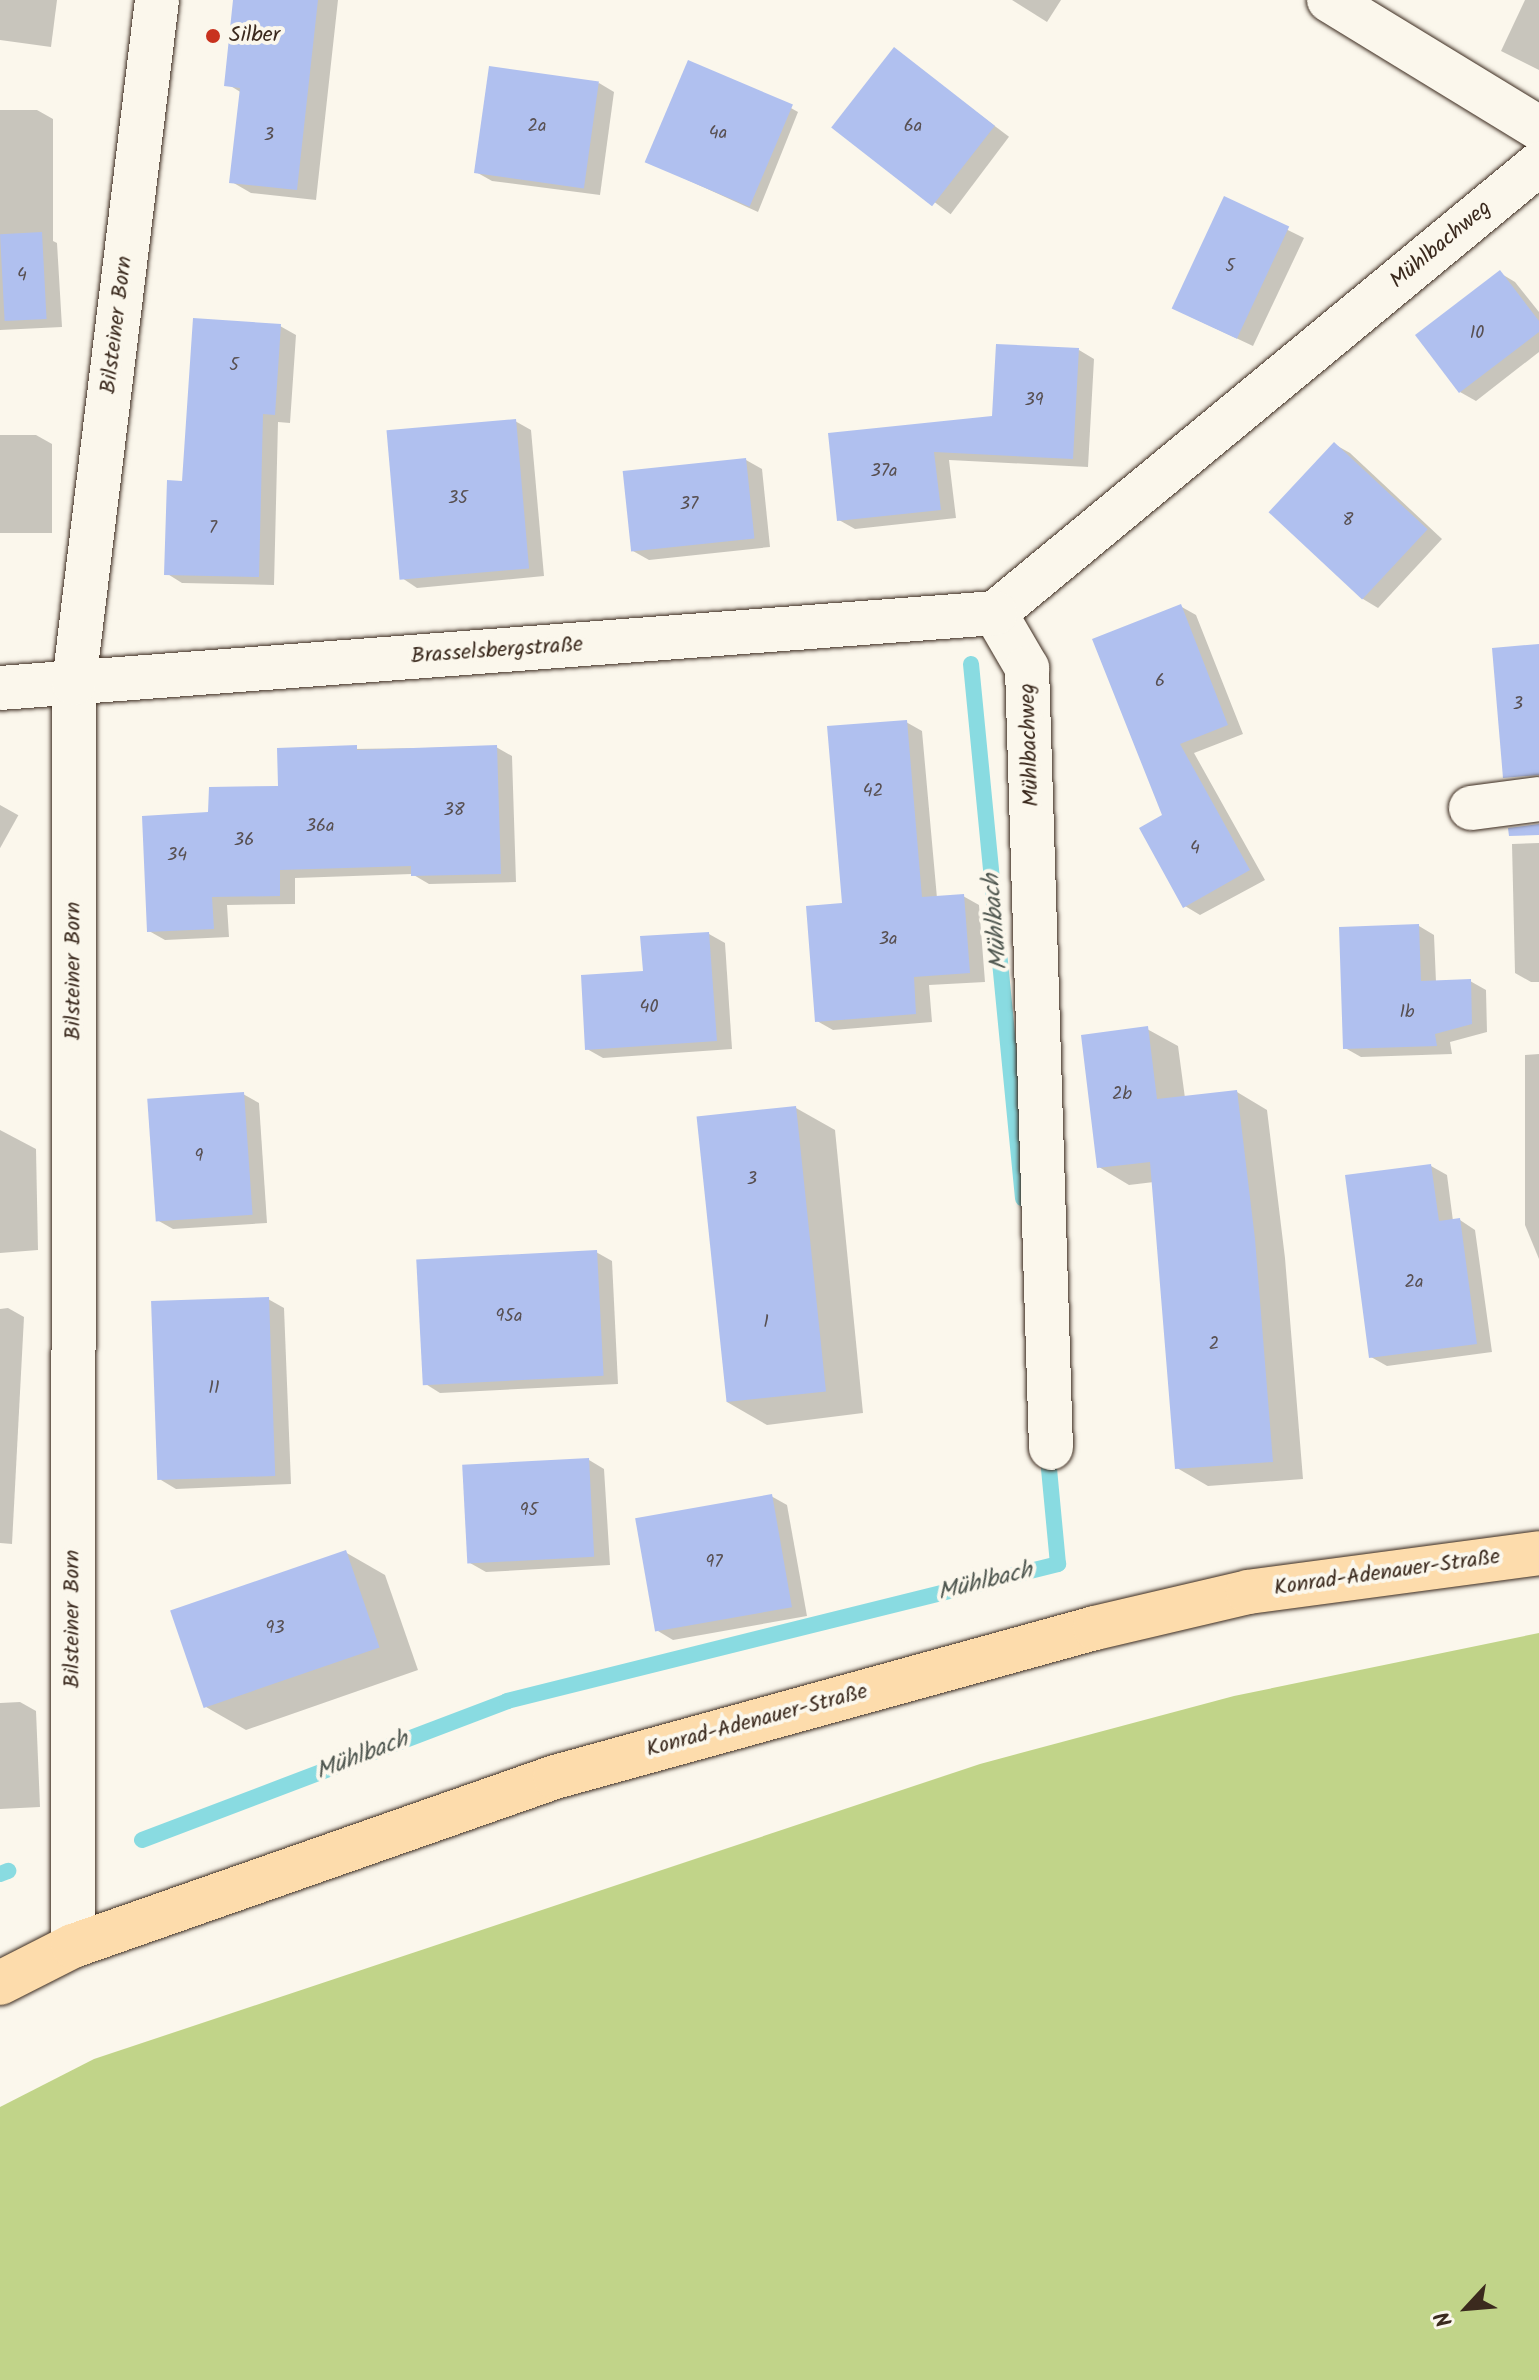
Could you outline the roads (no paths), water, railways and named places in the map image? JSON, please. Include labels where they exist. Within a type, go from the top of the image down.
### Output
[{"type":"main road","name":"Konrad-Adenauer-Straße","points":[[0,1983],[73,1946],[555,1777],[1095,1628],[1248,1592],[1539,1553]]},
{"type":"street","name":"Bilsteiner Born","points":[[73,1946],[74,683],[157,0]]},
{"type":"street","points":[[1329,0],[1539,128]]},
{"type":"street","name":"Mühlbachweg","points":[[1051,1448],[1027,668],[995,613],[1539,164]]},
{"type":"street","name":"Brasselsbergstraße","points":[[0,688],[995,613]]},
{"type":"street","points":[[1471,808],[1539,799]]},
{"type":"waterway","name":"Mühlbach","points":[[971,664],[1023,1198]]},
{"type":"waterway","name":"Mühlbach","points":[[142,1840],[507,1701],[1058,1564],[1047,1448]]},
{"type":"waterway","name":"Mühlbach","points":[[0,1874],[8,1871]]},
{"type":"place","name":"Silber","points":[[213,36]]}]
